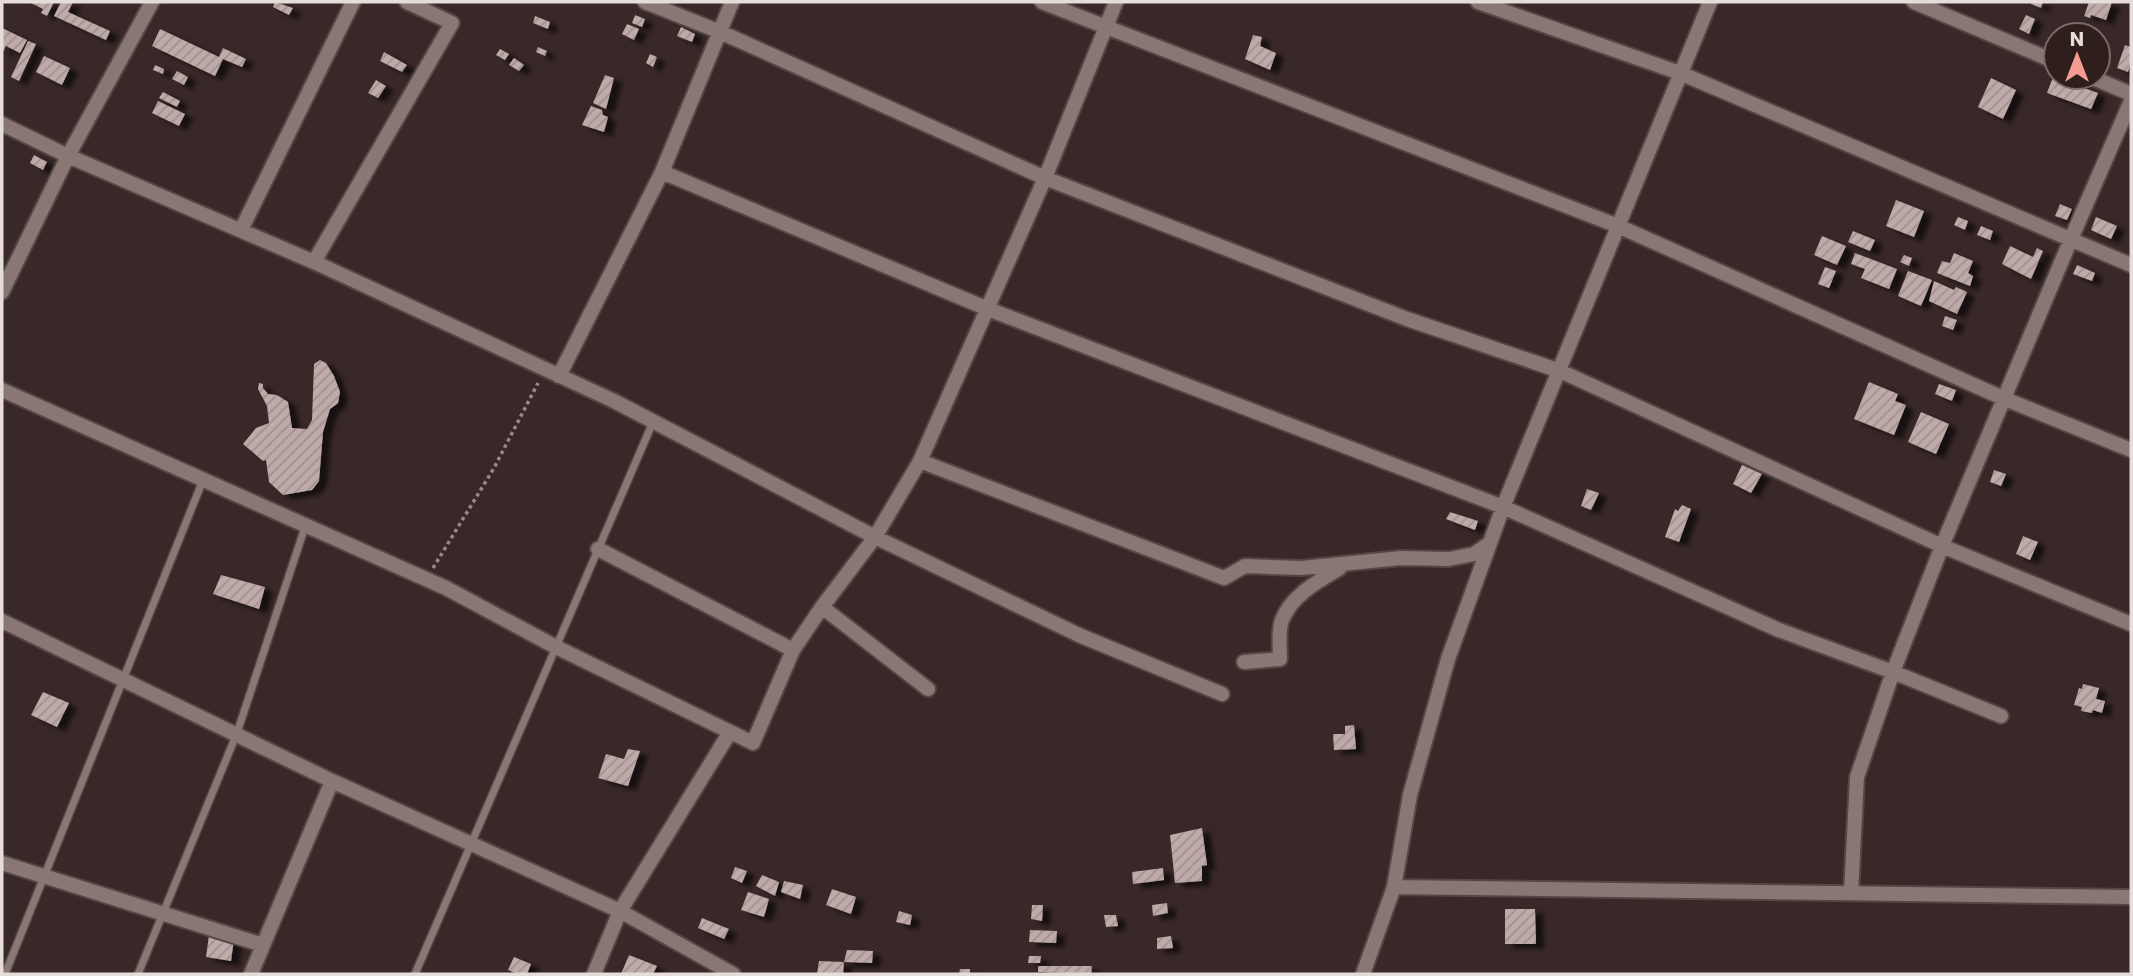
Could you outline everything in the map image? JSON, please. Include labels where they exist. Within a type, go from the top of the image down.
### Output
[{"type":"street","points":[[2,292],[68,156],[152,2]]},
{"type":"street","points":[[241,230],[353,2]]},
{"type":"street","points":[[314,262],[452,23],[407,2]]},
{"type":"street","points":[[645,2],[718,31],[1045,178],[1407,319],[1560,371],[1942,546],[2131,624]]},
{"type":"street","points":[[559,376],[662,172],[732,2]]},
{"type":"street","points":[[1042,2],[1618,226],[2005,399],[2131,450]]},
{"type":"street","points":[[2,390],[427,579],[752,743],[793,650],[875,537],[920,461],[1045,178],[1116,2]]},
{"type":"street","points":[[1478,2],[1680,74],[2131,265]]},
{"type":"street","points":[[1363,974],[1394,887],[1409,794],[1448,659],[1503,507],[1710,2]]},
{"type":"street","points":[[1914,2],[2042,56]]},
{"type":"street","points":[[2112,86],[2131,94]]},
{"type":"street","points":[[1851,893],[1857,777],[1893,672],[1942,546],[2131,101]]},
{"type":"street","points":[[2,124],[68,156],[314,262],[559,376],[653,421],[875,537],[1082,636],[1222,694]]},
{"type":"street","points":[[662,172],[988,309],[1503,507],[1779,630],[2001,716]]},
{"type":"street","points":[[920,461],[1224,578],[1245,566],[1301,568],[1401,558],[1449,559],[1474,554],[1490,543]]},
{"type":"street","points":[[598,549],[793,650]]},
{"type":"street","points":[[1244,662],[1279,659],[1281,622],[1295,601],[1311,586],[1344,565]]},
{"type":"street","points":[[822,607],[928,689]]},
{"type":"street","points":[[2,621],[332,781],[620,911],[733,974]]},
{"type":"street","points":[[594,974],[620,911],[730,732]]},
{"type":"street","points":[[251,974],[332,781]]},
{"type":"street","points":[[2,863],[263,944]]},
{"type":"street","points":[[1394,887],[2131,897]]},
{"type":"lane","points":[[415,974],[653,421]]},
{"type":"lane","points":[[5,974],[204,480]]},
{"type":"lane","points":[[138,974],[237,733],[306,524]]},
{"type":"path","points":[[427,579],[494,468],[544,370]]},
{"type":"building","points":[[29,2],[54,2],[47,16],[41,13],[43,9]]},
{"type":"building","points":[[61,2],[73,2],[68,12],[110,31],[106,40],[54,16]]},
{"type":"building","points":[[275,2],[293,8],[289,15],[273,7]]},
{"type":"building","points":[[2043,2],[2041,8],[2031,4]]},
{"type":"building","points":[[2089,2],[2112,2],[2106,20],[2091,15],[2090,18],[2084,16]]},
{"type":"building","points":[[635,15],[645,19],[642,27],[632,23]]},
{"type":"building","points":[[2026,15],[2035,19],[2029,34],[2019,29]]},
{"type":"building","points":[[535,16],[550,22],[548,29],[533,23]]},
{"type":"building","points":[[627,24],[639,29],[634,40],[622,34]]},
{"type":"building","points":[[681,27],[695,34],[692,42],[677,36]]},
{"type":"building","points":[[2,28],[27,40],[20,53],[6,46],[2,54]]},
{"type":"building","points":[[160,29],[219,57],[223,48],[246,59],[242,67],[223,59],[215,76],[152,46]]},
{"type":"building","points":[[1253,35],[1262,37],[1260,46],[1276,53],[1270,70],[1245,59]]},
{"type":"building","points":[[28,41],[36,44],[19,81],[11,77]]},
{"type":"building","points":[[2125,45],[2131,47],[2128,72],[2117,68]]},
{"type":"building","points":[[538,47],[547,51],[545,56],[536,52]]},
{"type":"building","points":[[500,49],[509,54],[505,60],[496,55]]},
{"type":"building","points":[[384,52],[407,65],[402,72],[380,61]]},
{"type":"building","points":[[650,54],[657,57],[653,67],[646,63]]},
{"type":"building","points":[[44,56],[70,68],[62,85],[36,72]]},
{"type":"building","points":[[514,58],[524,65],[519,71],[509,65]]},
{"type":"building","points":[[155,65],[164,69],[163,74],[153,70]]},
{"type":"building","points":[[177,71],[188,77],[184,85],[172,79]]},
{"type":"building","points":[[605,75],[614,78],[606,109],[593,103]]},
{"type":"building","points":[[1991,78],[2016,90],[2003,119],[1978,107]]},
{"type":"building","points":[[376,80],[386,86],[378,98],[368,93]]},
{"type":"building","points":[[2092,91],[2098,93],[2091,109],[2047,93]]},
{"type":"building","points":[[163,92],[180,101],[177,107],[159,98]]},
{"type":"building","points":[[158,101],[185,114],[179,126],[152,113]]},
{"type":"building","points":[[591,106],[602,110],[603,115],[608,117],[604,132],[582,125]]},
{"type":"building","points":[[34,155],[47,162],[43,170],[30,163]]},
{"type":"building","points":[[1896,200],[1924,211],[1914,237],[1886,226]]},
{"type":"building","points":[[2060,204],[2072,209],[2067,220],[2055,216]]},
{"type":"building","points":[[1958,217],[1968,221],[1965,230],[1954,225]]},
{"type":"building","points":[[2096,217],[2117,226],[2111,239],[2091,230]]},
{"type":"building","points":[[1981,226],[1993,231],[1990,240],[1977,235]]},
{"type":"building","points":[[1853,231],[1875,240],[1870,251],[1848,242]]},
{"type":"building","points":[[1822,236],[1846,246],[1837,265],[1814,255]]},
{"type":"building","points":[[2010,246],[2033,257],[2037,248],[2043,251],[2031,279],[2002,264]]},
{"type":"building","points":[[1855,253],[1897,269],[1889,289],[1861,278],[1865,269],[1851,264]]},
{"type":"building","points":[[1954,253],[1973,261],[1968,273],[1973,276],[1970,286],[1937,273],[1942,261],[1950,263]]},
{"type":"building","points":[[1904,255],[1912,258],[1909,266],[1900,262]]},
{"type":"building","points":[[2077,265],[2095,273],[2092,281],[2073,274]]},
{"type":"building","points":[[1825,267],[1836,271],[1829,288],[1818,284]]},
{"type":"building","points":[[1908,271],[1932,280],[1921,306],[1898,296]]},
{"type":"building","points":[[1934,281],[1954,290],[1956,287],[1967,292],[1957,314],[1929,301]]},
{"type":"building","points":[[1945,316],[1957,320],[1953,330],[1942,326]]},
{"type":"building","points":[[320,360],[326,363],[340,392],[338,403],[330,409],[323,432],[319,481],[312,490],[283,495],[269,482],[266,460],[263,461],[243,444],[256,428],[269,423],[267,406],[258,389],[259,383],[263,384],[268,394],[277,395],[288,402],[292,428],[307,429],[312,420],[314,364]]},
{"type":"building","points":[[1869,382],[1898,394],[1895,401],[1906,405],[1894,435],[1854,419]]},
{"type":"building","points":[[1939,384],[1956,390],[1952,401],[1935,394]]},
{"type":"building","points":[[1921,412],[1949,424],[1936,454],[1908,442]]},
{"type":"building","points":[[1742,465],[1762,474],[1751,493],[1733,484]]},
{"type":"building","points":[[1994,470],[2006,474],[2001,486],[1990,482]]},
{"type":"building","points":[[1587,489],[1599,493],[1591,510],[1581,506]]},
{"type":"building","points":[[1682,505],[1691,509],[1679,542],[1665,537],[1675,509],[1678,511]]},
{"type":"building","points":[[1450,512],[1478,521],[1475,530],[1446,519]]},
{"type":"building","points":[[2023,536],[2038,542],[2030,560],[2016,554]]},
{"type":"building","points":[[221,575],[265,587],[259,609],[213,594]]},
{"type":"building","points":[[2083,684],[2099,688],[2096,699],[2105,701],[2102,713],[2093,710],[2092,713],[2081,711],[2082,707],[2074,705],[2079,688],[2082,689]]},
{"type":"building","points":[[43,692],[69,703],[57,727],[31,715]]},
{"type":"building","points":[[1354,725],[1356,749],[1334,750],[1333,734],[1345,734],[1345,726]]},
{"type":"building","points":[[628,749],[640,751],[628,786],[598,778],[606,754],[624,759]]},
{"type":"building","points":[[1202,828],[1207,865],[1202,866],[1202,881],[1175,883],[1170,835]]},
{"type":"building","points":[[735,867],[747,871],[742,883],[731,878]]},
{"type":"building","points":[[1163,868],[1164,880],[1133,884],[1132,872]]},
{"type":"building","points":[[762,875],[779,882],[775,896],[756,886]]},
{"type":"building","points":[[784,881],[803,885],[800,899],[781,892]]},
{"type":"building","points":[[832,889],[856,897],[851,914],[826,905]]},
{"type":"building","points":[[748,892],[769,899],[764,917],[741,910]]},
{"type":"building","points":[[1167,903],[1168,913],[1153,916],[1152,905]]},
{"type":"building","points":[[1032,905],[1043,905],[1042,921],[1031,919]]},
{"type":"building","points":[[1505,909],[1535,909],[1536,944],[1505,944]]},
{"type":"building","points":[[899,911],[912,915],[910,925],[896,922]]},
{"type":"building","points":[[1104,915],[1116,915],[1118,926],[1106,927]]},
{"type":"building","points":[[702,918],[729,929],[724,939],[698,928]]},
{"type":"building","points":[[1030,930],[1057,931],[1056,943],[1029,942]]},
{"type":"building","points":[[209,935],[234,939],[231,961],[206,957]]},
{"type":"building","points":[[1171,936],[1173,948],[1157,949],[1157,938]]},
{"type":"building","points":[[847,950],[873,951],[872,963],[844,962]]},
{"type":"building","points":[[629,955],[657,966],[653,974],[621,974]]},
{"type":"building","points":[[1029,956],[1041,956],[1040,963],[1028,963]]},
{"type":"building","points":[[514,957],[531,964],[527,974],[508,970]]},
{"type":"building","points":[[819,961],[844,962],[843,974],[817,974]]},
{"type":"building","points":[[1038,966],[1092,966],[1091,974],[1038,972]]},
{"type":"building","points":[[960,969],[970,969],[970,974],[959,974]]}]
